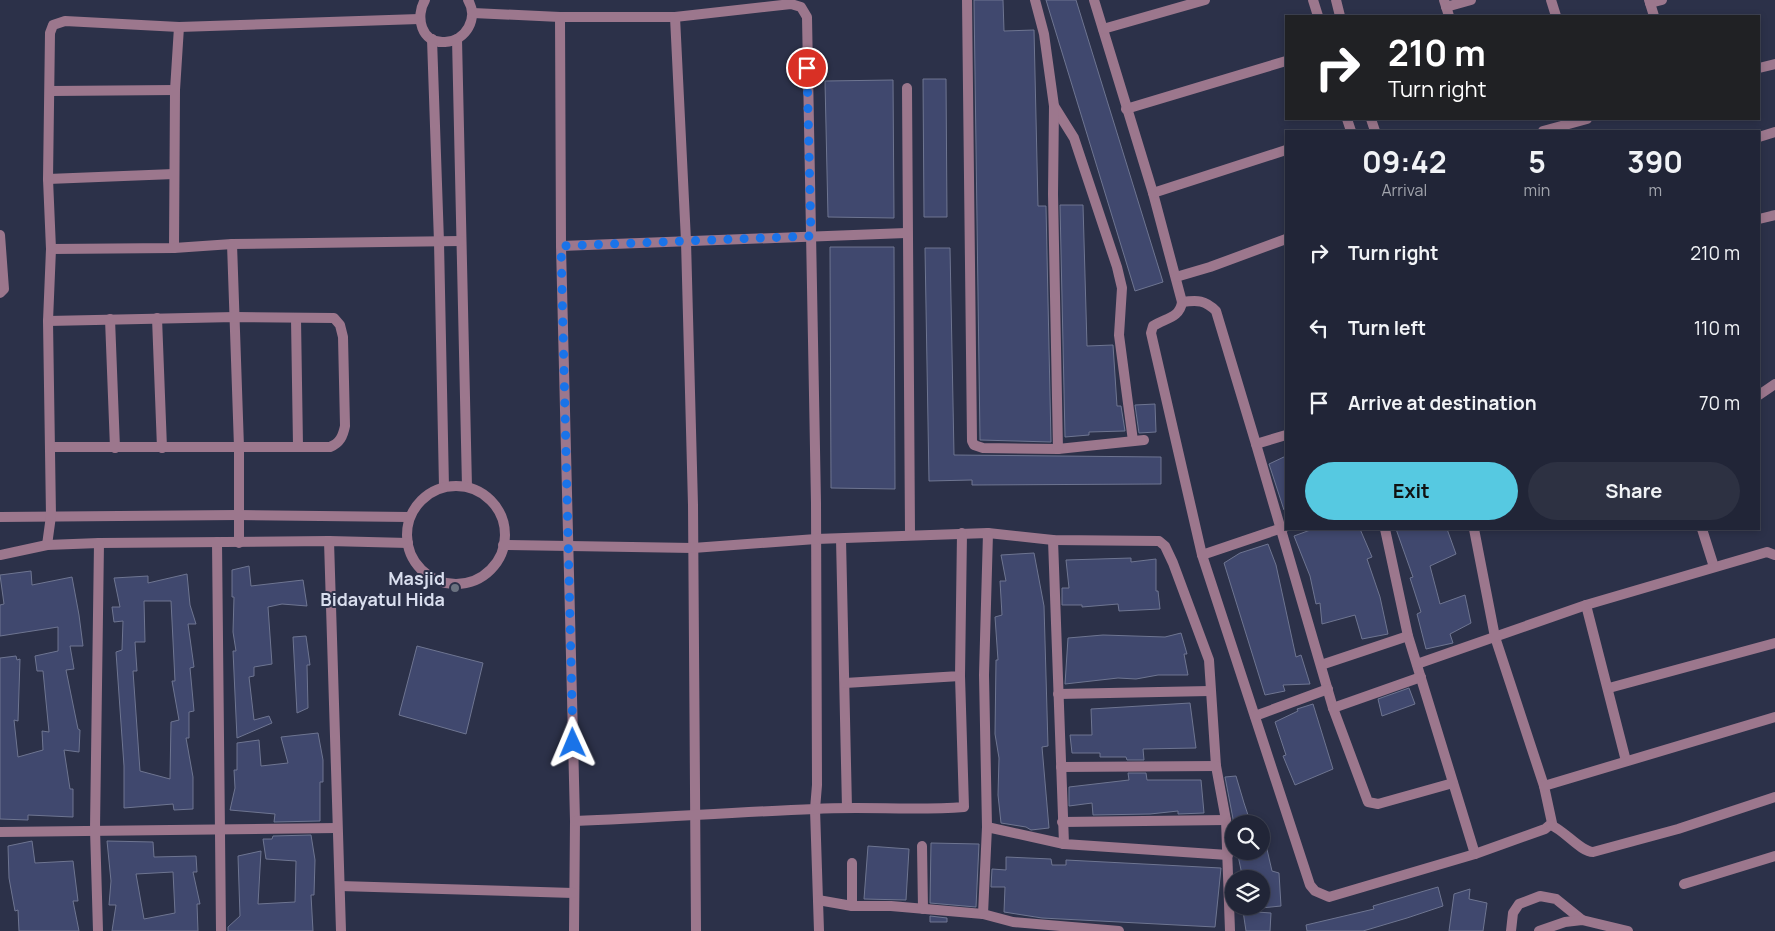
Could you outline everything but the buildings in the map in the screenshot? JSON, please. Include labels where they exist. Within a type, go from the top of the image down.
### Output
[{"type":"street","points":[[425,0],[419,19],[423,31],[432,39],[445,42],[457,39],[469,28],[473,13],[468,0]]},
{"type":"street","points":[[967,0],[971,436],[974,445],[982,448],[1058,450],[1144,440]]},
{"type":"street","points":[[1035,0],[1044,34],[1054,106],[1058,450]]},
{"type":"street","points":[[1094,0],[1153,193],[1182,302],[1181,310],[1153,326],[1151,333],[1202,555],[1310,884],[1315,891],[1329,897],[1475,854],[1551,825],[1563,830],[1582,850],[1592,852],[1678,829],[1775,797]]},
{"type":"street","points":[[1103,28],[1205,0]]},
{"type":"street","points":[[1313,0],[1318,15]]},
{"type":"street","points":[[1336,0],[1340,15]]},
{"type":"street","points":[[1446,8],[1471,0]]},
{"type":"street","points":[[1551,0],[1556,15]]},
{"type":"street","points":[[1654,15],[1650,2],[1662,0]]},
{"type":"street","points":[[473,13],[560,16],[675,16],[791,4],[801,7],[806,16],[816,539],[815,809],[819,931]]},
{"type":"street","points":[[560,16],[561,246],[575,821],[574,931]]},
{"type":"street","points":[[675,16],[686,241],[693,548],[696,931]]},
{"type":"street","points":[[48,545],[51,516],[48,179],[51,91],[50,33],[53,25],[65,21],[179,27],[419,19]]},
{"type":"street","points":[[174,248],[175,90],[179,27]]},
{"type":"street","points":[[432,39],[439,242],[444,487]]},
{"type":"street","points":[[457,39],[467,487]]},
{"type":"street","points":[[1126,109],[1285,61]]},
{"type":"street","points":[[1760,68],[1775,64]]},
{"type":"street","points":[[907,88],[906,233],[910,534]]},
{"type":"street","points":[[51,91],[175,90]]},
{"type":"street","points":[[1054,106],[1074,138],[1122,288],[1120,335],[1133,441]]},
{"type":"street","points":[[1547,130],[1583,120]]},
{"type":"street","points":[[1760,137],[1775,132]]},
{"type":"street","points":[[1153,193],[1285,150]]},
{"type":"street","points":[[48,179],[174,174]]},
{"type":"street","points":[[1760,219],[1775,215]]},
{"type":"street","points":[[561,246],[906,233]]},
{"type":"street","points":[[0,234],[4,289],[0,294]]},
{"type":"street","points":[[1176,277],[1210,267],[1285,239]]},
{"type":"street","points":[[50,249],[461,241]]},
{"type":"street","points":[[232,244],[239,447],[239,543]]},
{"type":"street","points":[[1182,302],[1198,300],[1207,302],[1216,311],[1256,444],[1284,528],[1328,689],[1370,804],[1378,804],[1453,783]]},
{"type":"street","points":[[48,321],[235,317],[334,318],[340,325],[343,337],[345,426],[343,435],[336,444],[330,447],[50,447]]},
{"type":"street","points":[[157,318],[162,448]]},
{"type":"street","points":[[110,319],[115,448]]},
{"type":"street","points":[[296,319],[298,446]]},
{"type":"street","points":[[1760,394],[1775,384]]},
{"type":"street","points":[[1256,444],[1285,435]]},
{"type":"street","points":[[444,487],[467,487],[481,493],[496,509],[504,530],[504,545],[494,564],[479,578],[466,583],[452,584],[438,581],[426,574],[416,563],[408,543],[410,517],[420,501],[431,492],[444,487]]},
{"type":"street","points":[[0,517],[238,515],[410,517]]},
{"type":"street","points":[[1202,555],[1284,528]]},
{"type":"street","points":[[1385,530],[1408,636],[1475,854]]},
{"type":"street","points":[[1474,530],[1495,637],[1544,786],[1553,820],[1551,825]]},
{"type":"street","points":[[1702,530],[1714,567]]},
{"type":"street","points":[[575,821],[695,817],[815,809],[924,810],[964,807],[960,676],[962,533]]},
{"type":"street","points":[[504,545],[693,548],[816,539],[962,533],[988,533],[1053,540],[1159,541],[1165,546],[1173,563],[1209,660],[1216,766],[1225,815]]},
{"type":"street","points":[[983,914],[987,827],[984,675],[988,533]]},
{"type":"street","points":[[841,539],[847,808]]},
{"type":"street","points":[[1053,540],[1064,844]]},
{"type":"street","points":[[0,554],[48,545],[99,543],[329,541],[408,543]]},
{"type":"street","points":[[329,541],[341,931]]},
{"type":"street","points":[[217,542],[221,931]]},
{"type":"street","points":[[98,931],[95,830],[99,543]]},
{"type":"street","points":[[1417,664],[1586,605],[1767,552],[1775,555]]},
{"type":"street","points":[[1586,605],[1609,688],[1626,761]]},
{"type":"street","points":[[1321,665],[1408,636]]},
{"type":"street","points":[[1609,688],[1775,643]]},
{"type":"street","points":[[845,683],[960,676]]},
{"type":"street","points":[[1334,708],[1420,676]]},
{"type":"street","points":[[1255,716],[1328,689]]},
{"type":"street","points":[[1058,694],[1210,691]]},
{"type":"street","points":[[1544,786],[1775,717]]},
{"type":"street","points":[[1061,767],[1216,766]]},
{"type":"street","points":[[1062,822],[1225,820]]},
{"type":"street","points":[[987,827],[1064,844],[1225,855]]},
{"type":"street","points":[[0,832],[337,828]]},
{"type":"street","points":[[922,846],[923,909]]},
{"type":"street","points":[[1684,884],[1775,856]]},
{"type":"street","points":[[1228,860],[1230,931]]},
{"type":"street","points":[[852,863],[852,906]]},
{"type":"street","points":[[340,886],[573,893]]},
{"type":"street","points":[[1511,931],[1513,913],[1519,904],[1540,896],[1556,899],[1582,920]]},
{"type":"street","points":[[818,900],[852,906],[983,914],[1012,927],[1119,931]]},
{"type":"street","points":[[1538,931],[1565,922],[1582,920],[1628,931]]},
{"type":"place","name":"Masjid Bidayatul Hida","points":[[455,588]]},
{"type":"route","points":[[573,743],[561,246],[811,236],[807,68]]}]
